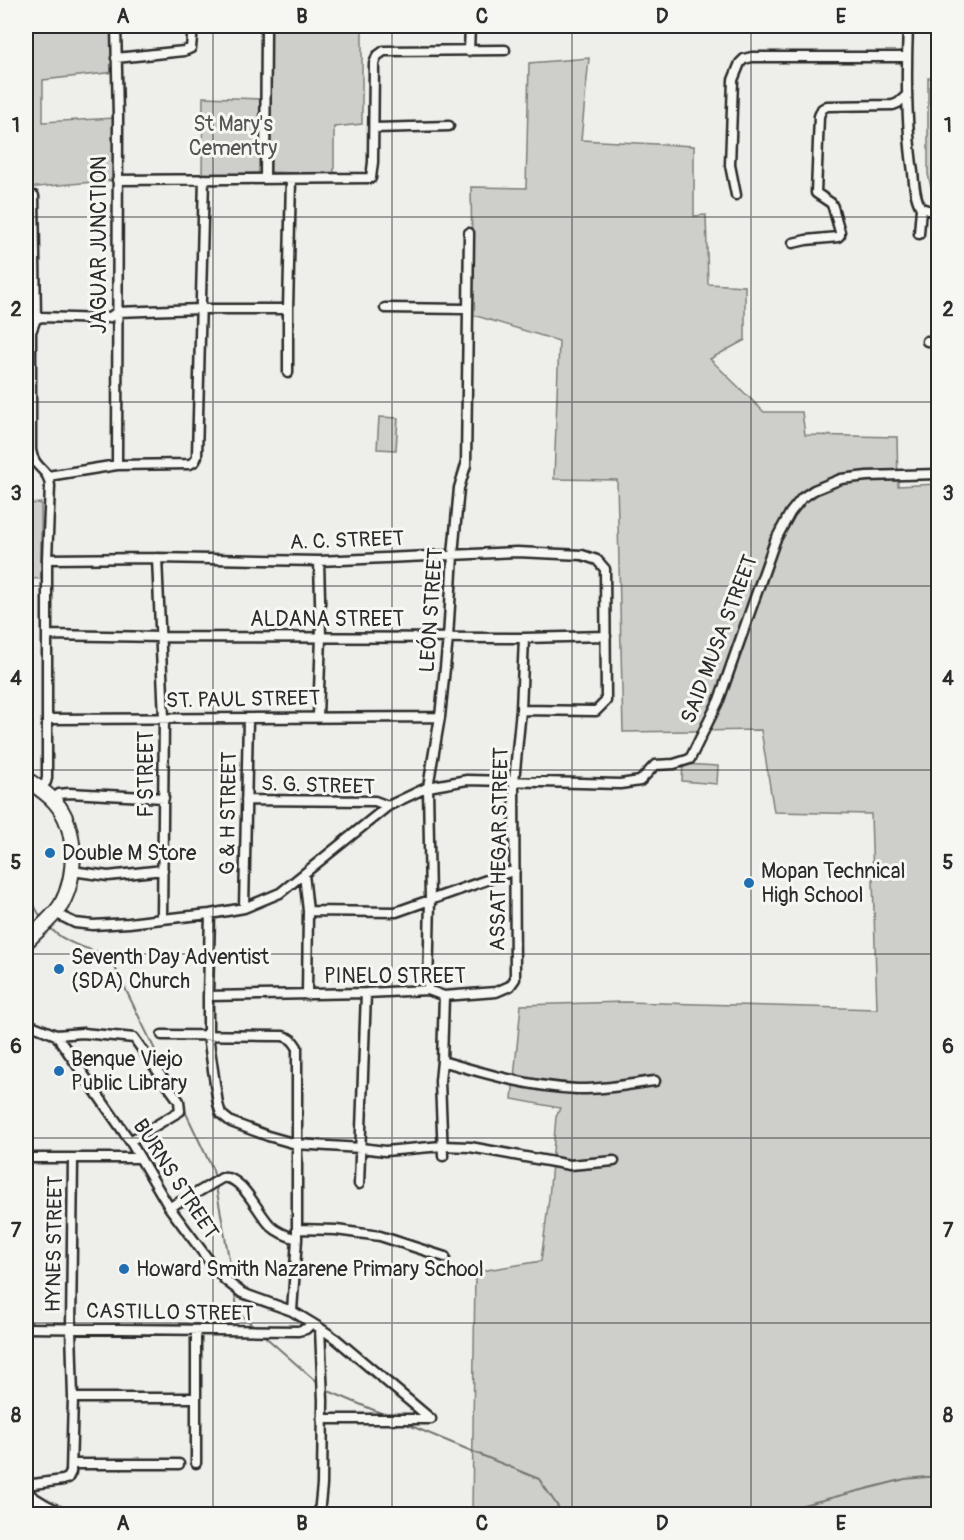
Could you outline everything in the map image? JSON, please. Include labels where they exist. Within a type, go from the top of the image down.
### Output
[{"type":"highway","points":[[26,779],[52,800],[61,811],[68,829],[72,871],[64,898],[55,913],[26,942]]},
{"type":"street","name":"JAGUAR JUNCTION","points":[[116,26],[117,465]]},
{"type":"street","points":[[116,58],[184,51],[191,48],[193,26]]},
{"type":"street","points":[[265,179],[266,26]]},
{"type":"street","points":[[469,51],[470,26]]},
{"type":"street","points":[[908,26],[907,95],[910,152],[916,193],[921,208],[919,234]]},
{"type":"street","points":[[117,180],[371,178],[374,64],[377,56],[384,51],[506,50]]},
{"type":"street","points":[[735,195],[730,165],[733,80],[744,59],[752,57],[907,57]]},
{"type":"street","points":[[794,243],[840,236],[833,207],[828,200],[816,192],[819,116],[822,109],[827,106],[893,105],[907,95]]},
{"type":"street","points":[[374,128],[449,126]]},
{"type":"street","points":[[48,476],[117,465],[190,464],[195,461],[197,456],[204,179]]},
{"type":"street","points":[[288,373],[291,179]]},
{"type":"street","points":[[34,196],[36,319],[32,332],[31,450],[34,463],[48,476],[50,486],[47,559],[47,778],[39,789]]},
{"type":"street","points":[[921,208],[939,213]]},
{"type":"street","name":"LEÓN STREET","points":[[428,990],[430,899],[428,787],[440,717],[459,488],[466,465],[469,233]]},
{"type":"street","points":[[385,308],[468,309]]},
{"type":"street","points":[[36,319],[42,317],[102,319],[117,312],[288,309]]},
{"type":"street","points":[[927,341],[939,342]]},
{"type":"street","name":"SAID MUSA STREET","points":[[55,913],[75,923],[93,926],[244,909],[280,893],[388,806],[428,787],[467,780],[620,784],[640,782],[656,765],[674,764],[690,759],[719,700],[775,541],[789,513],[802,498],[814,490],[841,479],[939,474]]},
{"type":"street","name":"A. C. STREET","points":[[47,559],[157,558],[319,561],[517,552],[582,555],[597,560],[605,569],[606,701],[596,711],[521,710]]},
{"type":"street","name":"F STREET","points":[[157,558],[164,718],[162,919]]},
{"type":"street","points":[[318,716],[321,637],[319,561]]},
{"type":"street","name":"ALDANA STREET","points":[[47,635],[448,638],[606,636]]},
{"type":"street","name":"ASSAT HEGAR STREET","points":[[510,986],[515,979],[514,781],[521,710],[524,638]]},
{"type":"street","name":"ST. PAUL STREET","points":[[47,719],[440,717]]},
{"type":"street","name":"G & H STREET","points":[[244,909],[248,719]]},
{"type":"street","points":[[52,800],[59,794],[69,793],[164,798]]},
{"type":"street","name":"S. G. STREET","points":[[246,801],[375,801],[388,806]]},
{"type":"street","points":[[72,871],[108,876],[163,870]]},
{"type":"street","points":[[308,911],[396,912],[515,870]]},
{"type":"street","points":[[304,874],[308,911],[307,995]]},
{"type":"street","points":[[210,914],[208,1036],[218,1104],[221,1114],[231,1122],[296,1144],[385,1150],[442,1146],[470,1147],[570,1165],[614,1161]]},
{"type":"street","name":"PINELO STREET","points":[[207,996],[428,990],[444,996],[496,992],[510,986]]},
{"type":"street","points":[[359,1184],[366,993]]},
{"type":"street","points":[[442,1156],[440,1081],[444,996]]},
{"type":"street","points":[[26,1023],[56,1035],[83,1034],[134,1038],[179,1101],[180,1111],[130,1141]]},
{"type":"street","name":"BURNS STREET","points":[[56,1035],[130,1141],[169,1207],[213,1266],[234,1287],[251,1296],[292,1311],[336,1339],[431,1419],[322,1419]]},
{"type":"street","points":[[162,1035],[283,1036],[290,1037],[297,1047],[297,1239],[292,1311]]},
{"type":"street","points":[[442,1061],[505,1078],[578,1089],[655,1081]]},
{"type":"street","points":[[26,1158],[140,1158]]},
{"type":"street","name":"HYNES STREET","points":[[72,1464],[73,1159]]},
{"type":"street","points":[[169,1207],[222,1178],[228,1177],[234,1179],[269,1224],[283,1234],[297,1239]]},
{"type":"street","points":[[297,1229],[336,1230],[381,1236],[445,1257]]},
{"type":"street","points":[[316,1325],[323,1400],[322,1485],[319,1515]]},
{"type":"street","name":"CASTILLO STREET","points":[[26,1328],[298,1332],[316,1325]]},
{"type":"street","points":[[196,1330],[196,1463]]},
{"type":"street","points":[[73,1398],[195,1398]]},
{"type":"street","points":[[26,1485],[68,1478],[72,1464],[179,1464]]},
{"type":"street","points":[[26,1493],[64,1515]]},
{"type":"green space","points":[[26,26],[114,26],[115,72],[43,80],[43,122],[115,118],[116,180],[26,188]]},
{"type":"green space","points":[[269,26],[362,26],[362,124],[334,127],[334,174],[265,172]]},
{"type":"green space","points":[[589,58],[581,140],[694,146],[694,216],[706,215],[708,284],[745,286],[745,340],[710,359],[764,412],[802,412],[805,435],[897,437],[898,486],[938,484],[938,1514],[472,1514],[475,1272],[541,1261],[556,1117],[560,1108],[512,1099],[521,1005],[625,1002],[877,1009],[871,814],[774,812],[761,730],[623,732],[617,480],[554,479],[559,341],[473,315],[471,187],[526,188],[529,63]]},
{"type":"green space","points":[[928,78],[938,78],[938,193],[931,187],[928,174]]},
{"type":"green space","name":"St Mary's Cementry","points":[[203,97],[263,99],[263,173],[202,175]]},
{"type":"green space","points":[[379,417],[398,418],[396,450],[377,449]]},
{"type":"green space","points":[[41,503],[41,579],[26,578],[26,504]]},
{"type":"green space","points":[[683,764],[718,766],[717,784],[682,781]]},
{"type":"waterway","points":[[26,864],[32,898],[41,917]]},
{"type":"waterway","points":[[50,928],[70,942],[109,955],[172,1085]]},
{"type":"waterway","points":[[184,1109],[213,1170],[233,1281]]},
{"type":"waterway","points":[[234,1290],[238,1312],[255,1327]]},
{"type":"waterway","points":[[261,1333],[320,1385]]},
{"type":"waterway","points":[[326,1390],[388,1416]]},
{"type":"waterway","points":[[404,1423],[539,1479],[563,1514]]},
{"type":"waterway","points":[[768,1514],[905,1479],[938,1476]]},
{"type":"place","name":"Double M Store","points":[[50,853]]},
{"type":"place","name":"Mopan Technical High School","points":[[749,883]]},
{"type":"place","name":"Seventh Day Adventist (SDA) Church","points":[[59,969]]},
{"type":"place","name":"Benque Viejo Public Library","points":[[59,1071]]},
{"type":"place","name":"Howard Smith Nazarene Primary School","points":[[124,1269]]}]
